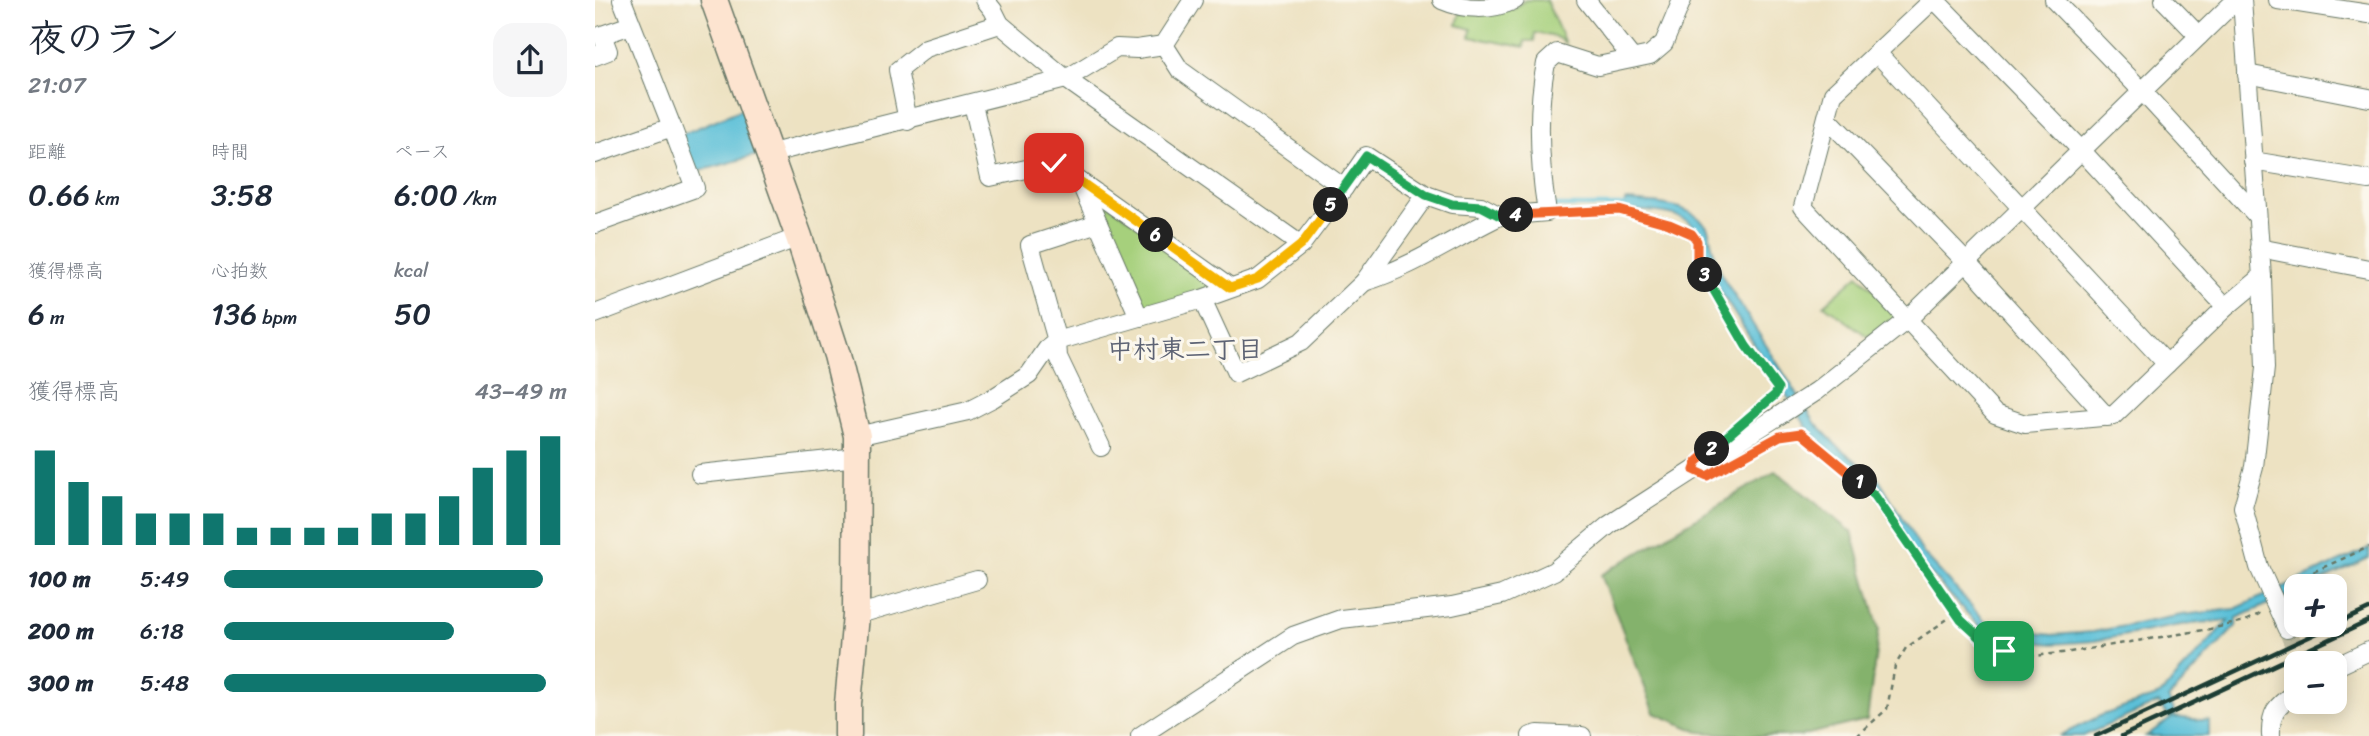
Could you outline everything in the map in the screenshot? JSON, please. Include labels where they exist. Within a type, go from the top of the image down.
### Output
[{"type":"street","points":[[595,224],[695,188],[622,0]]},
{"type":"street","points":[[715,0],[799,237],[837,355],[857,446],[856,615],[848,704],[848,736]]},
{"type":"street","points":[[985,0],[1000,24],[1066,79],[1301,245]]},
{"type":"street","points":[[768,154],[908,121],[1066,79],[1117,48],[1137,49],[1164,45],[1193,0]]},
{"type":"street","points":[[1442,0],[1459,8],[1492,8],[1513,1]]},
{"type":"street","points":[[1586,0],[1632,58]]},
{"type":"street","points":[[1364,282],[1387,275],[1433,253],[1500,216],[1547,212],[1540,167],[1539,121],[1539,96],[1546,63],[1557,53],[1598,66],[1650,55],[1664,43],[1682,0]]},
{"type":"street","points":[[2227,307],[2081,150],[1934,0],[1833,94],[1803,207],[1995,414],[2025,424],[2113,416],[2262,277]]},
{"type":"street","points":[[2054,0],[2257,216]]},
{"type":"street","points":[[2164,0],[2199,36]]},
{"type":"street","points":[[1140,736],[1293,636],[1341,619],[1453,606],[1501,595],[1554,570],[1609,525],[1817,391],[1908,319],[2236,0]]},
{"type":"street","points":[[2242,0],[2262,277],[2265,368],[2253,467],[2243,507],[2259,567],[2284,623]]},
{"type":"street","points":[[2278,0],[2369,14],[2369,7]]},
{"type":"street","points":[[908,121],[898,71],[926,48],[1000,24]]},
{"type":"street","points":[[595,56],[608,51],[602,35],[631,25]]},
{"type":"street","points":[[1164,45],[1180,70],[1344,188]]},
{"type":"street","points":[[1877,53],[2167,363]]},
{"type":"street","points":[[2247,74],[2369,98]]},
{"type":"street","points":[[973,104],[990,177],[1054,163],[1230,288]]},
{"type":"street","points":[[1827,118],[1966,262],[2107,417]]},
{"type":"street","points":[[595,154],[672,127]]},
{"type":"street","points":[[700,474],[857,446],[968,411],[1029,375],[1047,349],[1057,341],[1202,299],[1258,279],[1301,245],[1366,156],[1426,195],[1452,204],[1481,206],[1500,216]]},
{"type":"street","points":[[2253,161],[2369,180]]},
{"type":"street","points":[[1079,180],[1139,317]]},
{"type":"street","points":[[1202,299],[1236,373],[1301,342],[1364,282],[1426,195]]},
{"type":"street","points":[[1098,223],[1030,245],[1057,341],[1058,357],[1101,447]]},
{"type":"street","points":[[595,314],[799,237]]},
{"type":"street","points":[[2259,248],[2369,269]]},
{"type":"street","points":[[856,615],[977,580]]},
{"type":"street","points":[[2347,661],[2369,651]]},
{"type":"street","points":[[2271,736],[2274,711],[2284,702]]},
{"type":"street","points":[[1531,736],[1538,733],[1582,736]]},
{"type":"path","points":[[1547,212],[1619,210],[1669,224],[1692,234],[1697,241],[1697,261],[1746,346],[1778,389],[1765,404]]},
{"type":"path","points":[[1768,443],[1780,436],[1801,433],[1875,496],[1956,614],[1984,641],[2025,657],[2070,652],[2245,621],[2272,599],[2369,547]]},
{"type":"path","points":[[1857,736],[1887,709],[1895,666],[1906,648],[1956,614]]},
{"type":"path","points":[[1613,736],[1637,736]]},
{"type":"green space","points":[[1525,0],[1546,0],[1565,43],[1556,37],[1535,33],[1534,41],[1525,41],[1524,47],[1470,37],[1471,29],[1457,25],[1460,13],[1515,8]]},
{"type":"green space","points":[[1085,187],[1224,287],[1141,313]]},
{"type":"green space","points":[[1858,275],[1902,318],[1881,332],[1867,336],[1824,305]]},
{"type":"green space","points":[[1776,471],[1852,532],[1879,629],[1867,720],[1800,736],[1699,732],[1655,713],[1601,575]]},
{"type":"water","points":[[749,106],[764,153],[692,173],[678,136]]},
{"type":"water","points":[[1626,201],[1670,205],[1700,219],[1707,227],[1724,279],[1816,424],[1837,446],[1879,479],[1923,553],[1987,623],[2002,629],[2052,635],[2093,632],[2182,615],[2235,609],[2284,587],[2284,597],[2237,618],[2236,626],[2168,699],[2176,714],[2169,717],[2158,703],[2083,736],[2059,736],[2100,716],[2160,695],[2229,620],[2181,625],[2094,641],[2052,644],[1999,638],[1983,630],[1916,559],[1871,484],[1831,453],[1808,429],[1715,283],[1698,231],[1692,224],[1675,215],[1625,210]]},
{"type":"water","points":[[2369,548],[2369,558],[2334,574],[2312,574]]},
{"type":"water","points":[[2173,717],[2209,721],[2209,736],[2146,736]]},
{"type":"waterway","points":[[1550,206],[1629,206]]},
{"type":"tunnel","points":[[2290,637],[2296,651]]},
{"type":"railway","points":[[2096,736],[2369,609]]},
{"type":"railway","points":[[2122,736],[2369,621]]},
{"type":"district","name":"中村東二丁目","points":[[1185,349]]},
{"type":"route","points":[[1054,163],[1230,288],[1258,279],[1301,245],[1366,156],[1426,195],[1452,204],[1481,206],[1500,216],[1619,210],[1669,224],[1692,234],[1697,241],[1697,261],[1746,346],[1778,389],[1775,395],[1697,462],[1694,470],[1707,476],[1780,436],[1801,433],[1875,496],[1961,620],[1984,641],[2004,651]]}]
